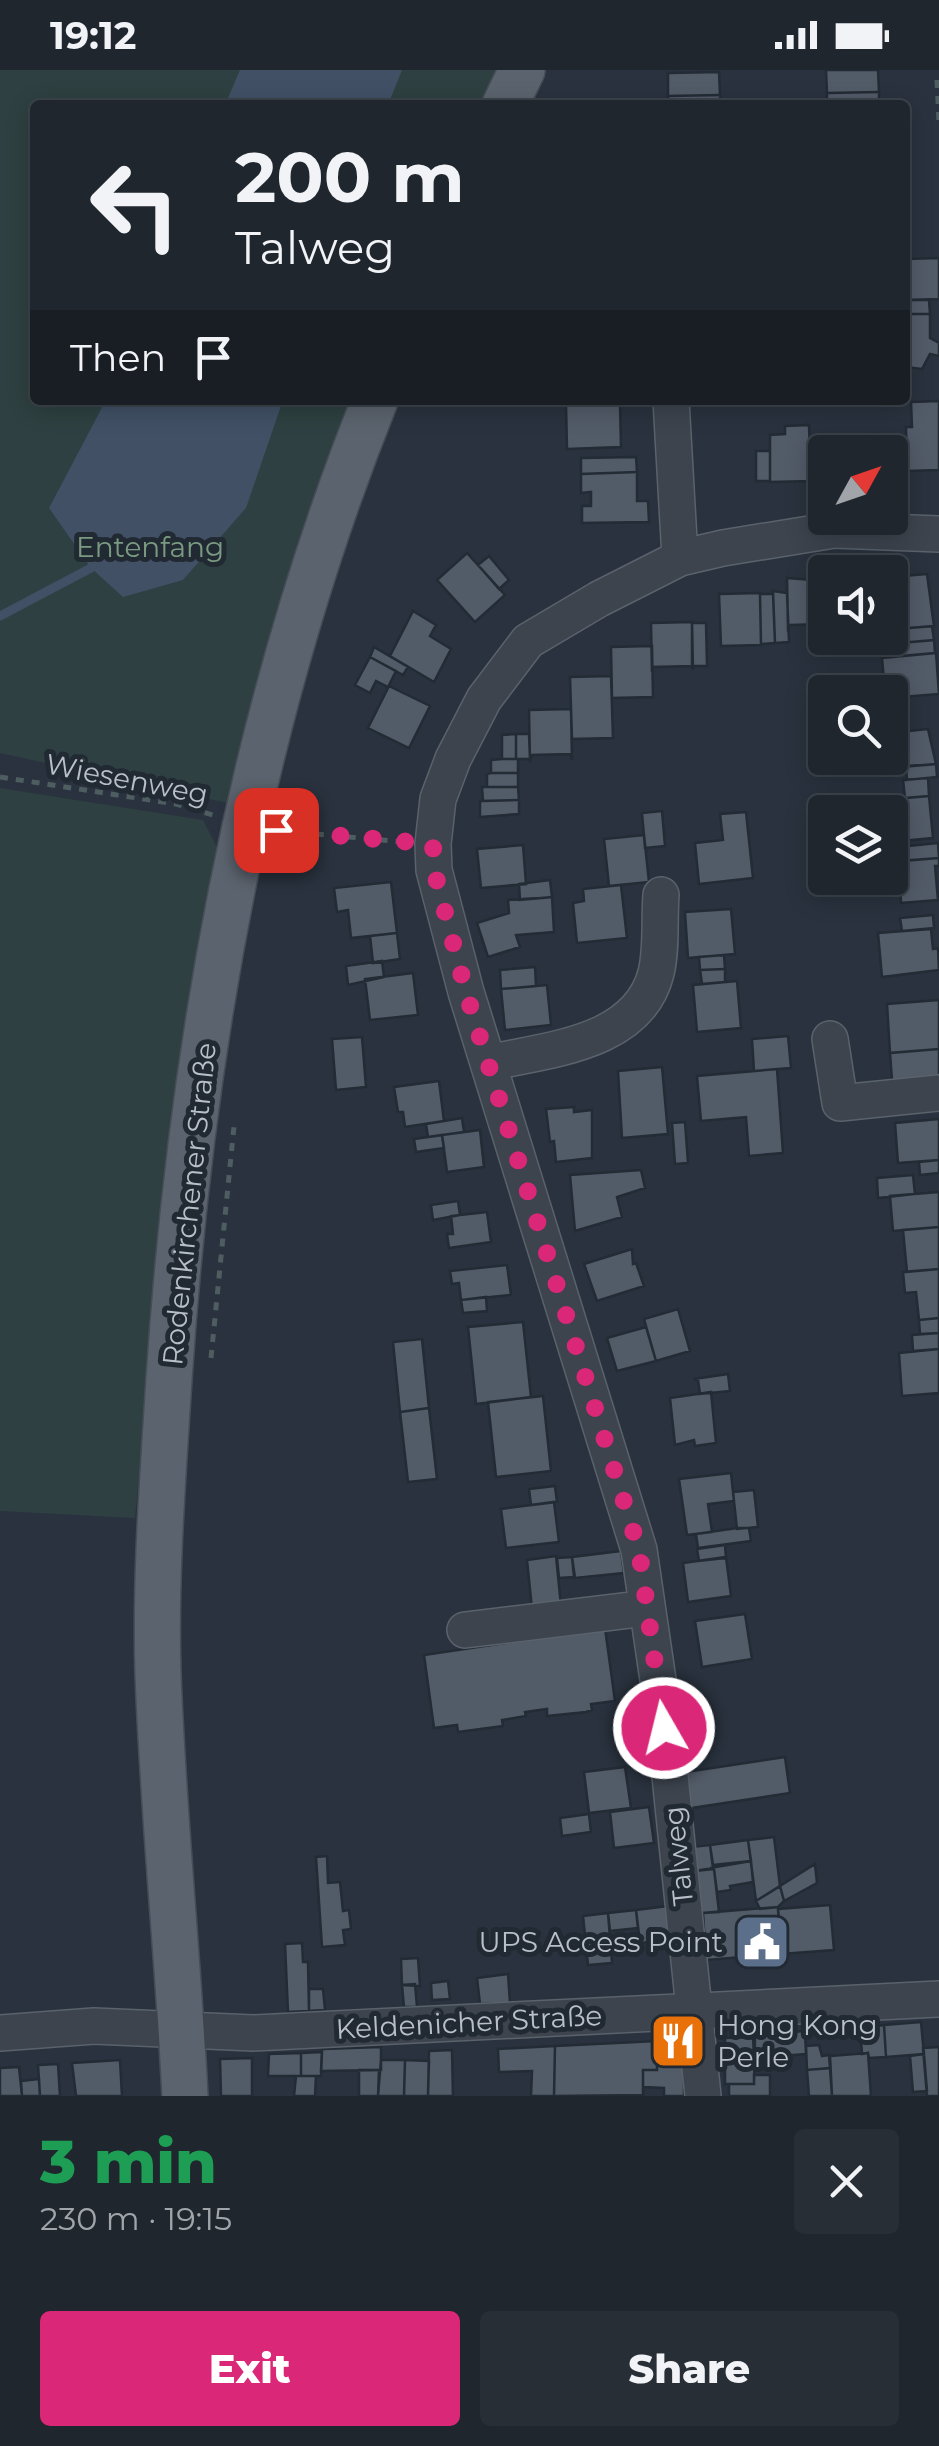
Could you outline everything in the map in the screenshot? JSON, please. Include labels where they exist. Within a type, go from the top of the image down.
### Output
[{"type":"main road","points":[[508,100],[522,70]]},
{"type":"main road","name":"Rodenkirchener Straße","points":[[186,2096],[158,1672],[159,1527],[176,1274],[197,1090],[262,827],[270,726],[334,502],[373,405]]},
{"type":"street","points":[[671,405],[680,558]]},
{"type":"street","points":[[433,857],[438,799],[454,759],[484,699],[528,641],[680,558],[834,530],[939,534]]},
{"type":"street","name":"Talweg","points":[[433,857],[466,992],[639,1550],[664,1728],[703,2096]]},
{"type":"street","points":[[490,1063],[589,1040],[624,1022],[648,996],[658,970],[660,895]]},
{"type":"street","points":[[830,1039],[840,1103],[939,1093]]},
{"type":"street","points":[[465,1630],[647,1608]]},
{"type":"street","name":"Keldenicher Straße","points":[[0,2034],[94,2026],[253,2033],[939,1999]]},
{"type":"path","points":[[937,80],[939,122]]},
{"type":"path","name":"Wiesenweg","points":[[0,777],[176,804],[262,827]]},
{"type":"path","points":[[262,827],[433,857]]},
{"type":"path","points":[[211,1364],[236,1111]]},
{"type":"green space","name":"Entenfang","points":[[0,70],[503,70],[488,100],[30,100],[30,405],[354,405],[232,804],[0,753]]},
{"type":"green space","points":[[0,788],[203,820],[219,851],[205,908],[171,1142],[135,1518],[0,1511]]},
{"type":"water","points":[[240,70],[402,70],[390,100],[227,100]]},
{"type":"water","points":[[103,405],[281,405],[246,508],[183,580],[123,597],[91,568],[49,508]]},
{"type":"building","points":[[826,70],[878,70],[879,92],[827,93]]},
{"type":"building","points":[[719,72],[720,95],[668,96],[668,73]]},
{"type":"building","points":[[879,92],[879,100],[827,100],[827,93]]},
{"type":"building","points":[[720,95],[720,100],[668,100],[668,96]]},
{"type":"building","points":[[939,258],[939,299],[910,300],[910,259]]},
{"type":"building","points":[[910,300],[929,300],[930,314],[910,314]]},
{"type":"building","points":[[910,314],[930,314],[930,338],[939,343],[939,356],[930,354],[922,369],[910,368]]},
{"type":"building","points":[[939,401],[939,470],[908,471],[906,427],[912,427],[911,402]]},
{"type":"building","points":[[566,405],[620,405],[621,447],[567,449]]},
{"type":"building","points":[[809,425],[808,481],[770,482],[770,435],[785,434],[785,426]]},
{"type":"building","points":[[756,451],[770,451],[770,481],[756,481]]},
{"type":"building","points":[[636,457],[637,472],[581,474],[581,458]]},
{"type":"building","points":[[637,472],[637,501],[648,501],[649,522],[582,523],[582,506],[591,506],[591,492],[581,493],[581,474]]},
{"type":"building","points":[[467,553],[505,595],[475,622],[437,580]]},
{"type":"building","points":[[489,556],[509,580],[499,589],[478,565]]},
{"type":"building","points":[[927,574],[934,626],[908,628],[908,576]]},
{"type":"building","points":[[787,578],[808,580],[808,624],[788,628]]},
{"type":"building","points":[[773,591],[787,593],[789,642],[775,643]]},
{"type":"building","points":[[760,593],[761,645],[721,646],[719,594]]},
{"type":"building","points":[[760,594],[773,594],[775,643],[761,644]]},
{"type":"building","points":[[413,611],[436,625],[430,636],[451,649],[434,682],[390,656]]},
{"type":"building","points":[[692,622],[693,670],[692,666],[653,667],[652,672],[651,623]]},
{"type":"building","points":[[692,623],[706,623],[707,666],[692,666]]},
{"type":"building","points":[[932,626],[934,640],[908,642],[908,628]]},
{"type":"building","points":[[934,640],[935,653],[901,656],[908,655],[908,642]]},
{"type":"building","points":[[652,646],[653,697],[612,698],[611,647]]},
{"type":"building","points":[[374,647],[408,667],[403,675],[370,657]]},
{"type":"building","points":[[936,653],[939,694],[908,697],[908,675],[884,675],[882,658]]},
{"type":"building","points":[[370,657],[396,671],[388,687],[376,681],[370,693],[355,685]]},
{"type":"building","points":[[611,676],[613,738],[572,739],[570,677]]},
{"type":"building","points":[[389,686],[430,706],[409,748],[368,728]]},
{"type":"building","points":[[571,709],[572,760],[570,754],[532,755],[530,762],[529,710]]},
{"type":"building","points":[[928,729],[936,764],[908,766],[908,731]]},
{"type":"building","points":[[516,734],[516,759],[502,759],[502,735]]},
{"type":"building","points":[[516,734],[529,734],[530,759],[516,759]]},
{"type":"building","points":[[518,759],[518,773],[491,773],[491,760]]},
{"type":"building","points":[[936,764],[937,777],[907,780],[908,766]]},
{"type":"building","points":[[518,773],[518,787],[487,787],[487,774]]},
{"type":"building","points":[[928,778],[929,796],[908,798],[903,780]]},
{"type":"building","points":[[482,787],[518,787],[519,800],[483,801]]},
{"type":"building","points":[[929,796],[933,838],[908,840],[908,798]]},
{"type":"building","points":[[519,800],[519,814],[480,817],[480,801]]},
{"type":"building","points":[[662,811],[665,846],[645,848],[642,813]]},
{"type":"building","points":[[746,812],[753,878],[699,884],[695,843],[723,840],[720,814]]},
{"type":"building","points":[[644,835],[649,882],[609,886],[604,839]]},
{"type":"building","points":[[938,843],[939,858],[908,860],[908,846]]},
{"type":"building","points":[[523,845],[526,884],[481,888],[477,849]]},
{"type":"building","points":[[939,858],[939,866],[935,866],[938,900],[901,903],[901,895],[908,895],[908,861]]},
{"type":"building","points":[[550,880],[552,897],[520,900],[519,884]]},
{"type":"building","points":[[391,882],[397,933],[351,938],[348,910],[337,912],[334,888]]},
{"type":"building","points":[[621,885],[627,938],[577,943],[573,903],[584,901],[583,889]]},
{"type":"building","points":[[552,897],[554,932],[516,935],[520,947],[488,957],[477,923],[509,913],[508,900]]},
{"type":"building","points":[[731,909],[735,954],[688,958],[685,912]]},
{"type":"building","points":[[933,915],[934,928],[902,931],[900,918]]},
{"type":"building","points":[[931,929],[933,949],[938,948],[939,970],[882,977],[878,933]]},
{"type":"building","points":[[397,933],[400,959],[373,963],[370,936]]},
{"type":"building","points":[[724,955],[725,969],[700,970],[699,957]]},
{"type":"building","points":[[382,961],[384,977],[348,985],[346,966]]},
{"type":"building","points":[[535,967],[536,986],[501,989],[500,970]]},
{"type":"building","points":[[725,969],[725,982],[702,984],[700,970]]},
{"type":"building","points":[[413,973],[418,1015],[370,1020],[365,979]]},
{"type":"building","points":[[737,981],[741,1028],[697,1032],[693,985]]},
{"type":"building","points":[[547,985],[551,1025],[505,1030],[501,989]]},
{"type":"building","points":[[939,1000],[939,1049],[890,1053],[887,1004]]},
{"type":"building","points":[[788,1036],[791,1068],[754,1071],[752,1039]]},
{"type":"building","points":[[362,1037],[366,1087],[336,1090],[332,1039]]},
{"type":"building","points":[[939,1049],[939,1090],[893,1093],[890,1053]]},
{"type":"building","points":[[662,1067],[668,1134],[622,1138],[618,1071]]},
{"type":"building","points":[[777,1069],[783,1153],[749,1156],[746,1117],[701,1121],[697,1076]]},
{"type":"building","points":[[439,1081],[444,1121],[405,1127],[394,1087]]},
{"type":"building","points":[[574,1107],[574,1112],[592,1110],[592,1158],[556,1162],[546,1109]]},
{"type":"building","points":[[462,1118],[464,1132],[428,1137],[426,1124]]},
{"type":"building","points":[[939,1119],[939,1160],[898,1163],[895,1123]]},
{"type":"building","points":[[685,1122],[688,1163],[675,1164],[672,1123]]},
{"type":"building","points":[[480,1130],[484,1167],[447,1172],[442,1135]]},
{"type":"building","points":[[442,1135],[444,1148],[416,1152],[414,1139]]},
{"type":"building","points":[[939,1160],[939,1173],[920,1175],[919,1162]]},
{"type":"building","points":[[641,1170],[645,1188],[617,1197],[622,1217],[575,1231],[570,1175]]},
{"type":"building","points":[[913,1175],[915,1194],[878,1198],[877,1178]]},
{"type":"building","points":[[939,1192],[939,1227],[893,1231],[890,1196]]},
{"type":"building","points":[[458,1201],[460,1215],[433,1220],[431,1205]]},
{"type":"building","points":[[487,1212],[491,1242],[449,1248],[447,1234],[453,1234],[451,1216]]},
{"type":"building","points":[[939,1227],[939,1269],[907,1272],[903,1230]]},
{"type":"building","points":[[632,1249],[633,1264],[636,1263],[644,1286],[597,1301],[584,1264]]},
{"type":"building","points":[[507,1265],[511,1295],[461,1300],[459,1283],[452,1284],[450,1271]]},
{"type":"building","points":[[939,1269],[939,1318],[919,1320],[916,1292],[905,1293],[903,1272]]},
{"type":"building","points":[[486,1297],[487,1311],[463,1313],[461,1300]]},
{"type":"building","points":[[678,1309],[690,1351],[656,1361],[644,1319]]},
{"type":"building","points":[[939,1318],[939,1333],[920,1334],[919,1320]]},
{"type":"building","points":[[523,1322],[531,1397],[476,1404],[468,1327]]},
{"type":"building","points":[[646,1327],[656,1361],[617,1371],[607,1338]]},
{"type":"building","points":[[939,1333],[939,1349],[913,1351],[912,1335]]},
{"type":"building","points":[[422,1339],[429,1408],[400,1412],[393,1342]]},
{"type":"building","points":[[939,1349],[939,1393],[902,1396],[899,1353]]},
{"type":"building","points":[[728,1374],[730,1391],[700,1394],[698,1380],[694,1379]]},
{"type":"building","points":[[711,1392],[716,1443],[695,1446],[694,1440],[675,1445],[670,1398]]},
{"type":"building","points":[[543,1396],[551,1471],[496,1477],[488,1402]]},
{"type":"building","points":[[429,1408],[437,1479],[408,1482],[400,1412]]},
{"type":"building","points":[[731,1473],[734,1501],[708,1504],[712,1532],[687,1535],[679,1479]]},
{"type":"building","points":[[555,1486],[557,1502],[531,1505],[529,1489]]},
{"type":"building","points":[[754,1490],[758,1527],[737,1529],[733,1492]]},
{"type":"building","points":[[554,1502],[559,1542],[506,1548],[501,1509]]},
{"type":"building","points":[[749,1528],[751,1541],[698,1548],[696,1534]]},
{"type":"building","points":[[725,1545],[726,1558],[699,1561],[697,1549]]},
{"type":"building","points":[[621,1551],[624,1573],[575,1578],[572,1557]]},
{"type":"building","points":[[556,1556],[561,1606],[532,1609],[527,1560]]},
{"type":"building","points":[[572,1557],[574,1577],[559,1578],[557,1558]]},
{"type":"building","points":[[726,1557],[731,1596],[688,1602],[683,1563]]},
{"type":"building","points":[[745,1614],[752,1659],[702,1667],[695,1621]]},
{"type":"building","points":[[605,1628],[615,1701],[591,1704],[592,1710],[586,1712],[547,1716],[547,1709],[525,1712],[526,1716],[502,1720],[503,1726],[458,1732],[457,1725],[434,1728],[424,1655]]},
{"type":"building","points":[[785,1757],[790,1793],[685,1809],[679,1773]]},
{"type":"building","points":[[625,1767],[631,1808],[589,1813],[584,1772]]},
{"type":"building","points":[[649,1807],[654,1843],[614,1848],[610,1812]]},
{"type":"building","points":[[589,1814],[591,1832],[562,1836],[560,1818]]},
{"type":"building","points":[[774,1837],[780,1886],[756,1901],[748,1840]]},
{"type":"building","points":[[748,1840],[751,1861],[713,1865],[710,1845]]},
{"type":"building","points":[[710,1845],[713,1868],[695,1871],[691,1847]]},
{"type":"building","points":[[327,1856],[328,1883],[340,1882],[343,1911],[349,1910],[351,1929],[343,1930],[345,1945],[322,1947],[316,1857]]},
{"type":"building","points":[[751,1861],[753,1882],[717,1892],[714,1869],[710,1868]]},
{"type":"building","points":[[815,1864],[817,1883],[784,1901],[780,1886]]},
{"type":"building","points":[[714,1869],[719,1912],[701,1913],[695,1871]]},
{"type":"building","points":[[780,1886],[784,1901],[778,1907],[760,1909],[756,1901]]},
{"type":"building","points":[[830,1905],[834,1950],[781,1954],[778,1909]]},
{"type":"building","points":[[668,1906],[671,1940],[640,1943],[636,1910]]},
{"type":"building","points":[[778,1907],[781,1954],[706,1960],[703,1913]]},
{"type":"building","points":[[636,1910],[638,1928],[610,1931],[608,1913]]},
{"type":"building","points":[[608,1913],[612,1963],[588,1965],[583,1916]]},
{"type":"building","points":[[302,1943],[303,1962],[308,1962],[309,2011],[288,2012],[285,1944]]},
{"type":"building","points":[[418,1958],[420,1986],[402,1985],[401,1959]]},
{"type":"building","points":[[508,1974],[510,2003],[480,2004],[477,1978]]},
{"type":"building","points":[[448,1981],[450,1999],[432,2000],[431,1983]]},
{"type":"building","points":[[415,1984],[417,2007],[404,2007],[402,1985]]},
{"type":"building","points":[[309,1989],[323,1989],[325,2010],[309,2011]]},
{"type":"building","points":[[921,2022],[924,2054],[886,2057],[884,2025]]},
{"type":"building","points":[[884,2025],[886,2057],[869,2058],[868,2053],[862,2054],[860,2028]]},
{"type":"building","points":[[805,2031],[806,2054],[754,2058],[753,2035]]},
{"type":"building","points":[[755,2037],[754,2084],[725,2084],[725,2038]]},
{"type":"building","points":[[657,2041],[680,2041],[684,2046],[684,2096],[664,2096],[664,2088],[643,2087],[643,2070],[657,2070]]},
{"type":"building","points":[[657,2041],[657,2070],[643,2070],[643,2095],[554,2096],[555,2046]]},
{"type":"building","points":[[819,2045],[822,2056],[829,2055],[830,2068],[807,2070],[806,2046]]},
{"type":"building","points":[[555,2046],[554,2096],[531,2096],[532,2071],[499,2072],[498,2049]]},
{"type":"building","points":[[381,2047],[381,2070],[321,2071],[322,2049]]},
{"type":"building","points":[[939,2047],[939,2096],[927,2096],[923,2048]]},
{"type":"building","points":[[452,2050],[453,2096],[428,2096],[429,2051]]},
{"type":"building","points":[[322,2052],[321,2076],[301,2076],[301,2053]]},
{"type":"building","points":[[301,2053],[301,2076],[268,2076],[269,2054]]},
{"type":"building","points":[[868,2053],[871,2096],[832,2096],[830,2056]]},
{"type":"building","points":[[924,2054],[927,2091],[913,2092],[910,2056]]},
{"type":"building","points":[[252,2058],[252,2096],[221,2096],[220,2059]]},
{"type":"building","points":[[120,2060],[122,2096],[76,2096],[72,2063]]},
{"type":"building","points":[[381,2060],[405,2060],[404,2096],[378,2096]]},
{"type":"building","points":[[405,2060],[429,2061],[428,2096],[404,2096]]},
{"type":"building","points":[[58,2064],[60,2096],[40,2096],[38,2065]]},
{"type":"building","points":[[19,2067],[22,2096],[0,2096],[0,2068]]},
{"type":"building","points":[[830,2068],[832,2096],[809,2096],[807,2070]]},
{"type":"building","points":[[359,2070],[379,2070],[378,2096],[359,2096]]},
{"type":"building","points":[[754,2075],[770,2075],[770,2096],[729,2096],[729,2084],[754,2084]]},
{"type":"building","points":[[296,2076],[316,2076],[315,2096],[294,2096]]},
{"type":"building","points":[[39,2079],[40,2096],[22,2096],[21,2081]]},
{"type":"waterway","points":[[0,616],[91,568],[95,559]]},
{"type":"place","name":"UPS Access Point","points":[[762,1942]]},
{"type":"place","name":"Hong Kong Perle","points":[[678,2041]]},
{"type":"route","points":[[276,830],[433,844],[434,870],[466,992],[639,1550],[664,1728]]}]
